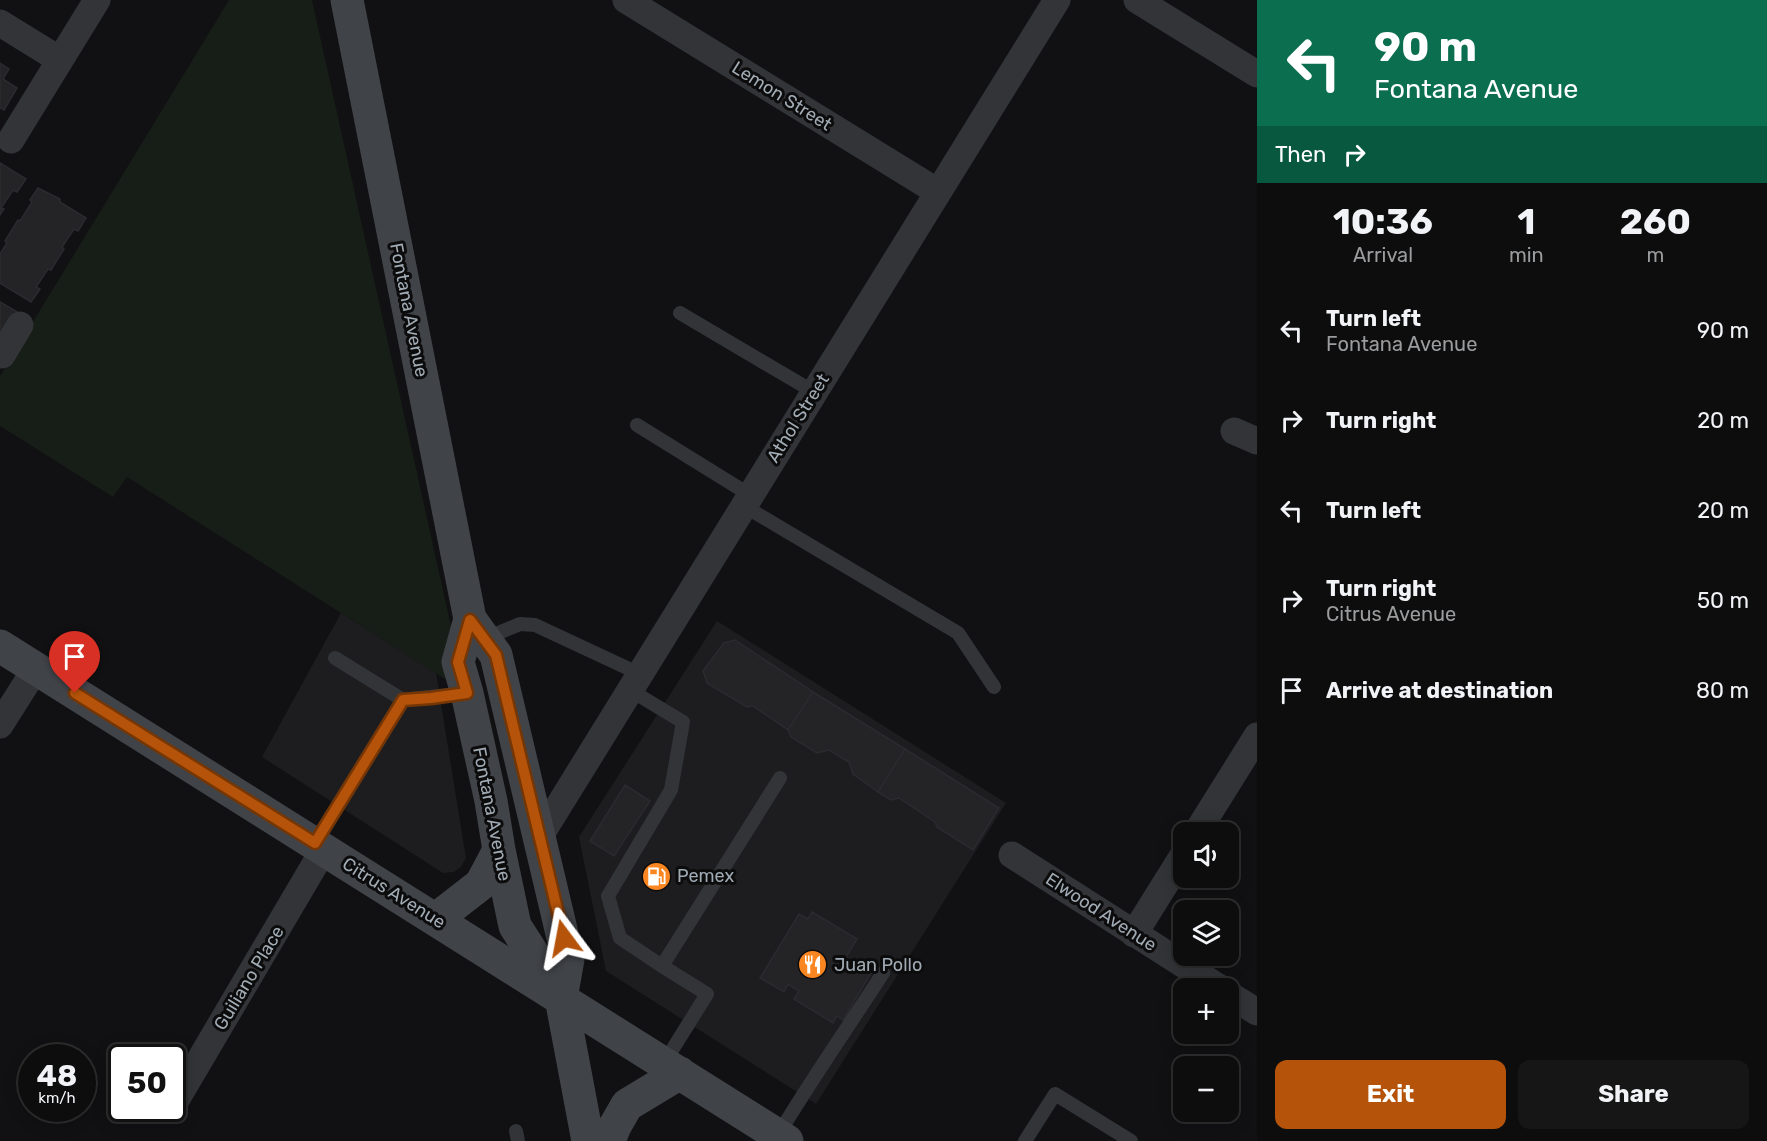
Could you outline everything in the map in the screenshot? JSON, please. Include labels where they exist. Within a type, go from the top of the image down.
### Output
[{"type":"main road","name":"Fontana Avenue","points":[[347,0],[477,629],[496,655],[568,959],[561,998],[588,1141]]},
{"type":"main road","name":"Fontana Avenue","points":[[477,629],[458,662],[491,801],[515,926],[561,998]]},
{"type":"main road","name":"Citrus Avenue","points":[[0,646],[783,1138]]},
{"type":"main road","points":[[436,919],[481,884],[499,850]]},
{"type":"main road","points":[[609,1141],[627,1105],[672,1068]]},
{"type":"street","points":[[11,140],[97,0]]},
{"type":"street","name":"Lemon Street","points":[[626,0],[938,192]]},
{"type":"street","name":"Athol Street","points":[[540,836],[1057,0]]},
{"type":"street","points":[[1137,0],[1257,74]]},
{"type":"street","points":[[0,23],[60,60]]},
{"type":"street","points":[[1,355],[20,325]]},
{"type":"street","points":[[0,725],[36,668]]},
{"type":"street","points":[[1203,822],[1257,736]]},
{"type":"street","name":"Guiliano Place","points":[[186,1084],[320,846]]},
{"type":"street","name":"Elwood Avenue","points":[[1012,855],[1204,978]]},
{"type":"street","points":[[1134,934],[1173,872]]},
{"type":"street","points":[[1239,1001],[1257,1012]]},
{"type":"lane","points":[[680,313],[814,392]]},
{"type":"lane","points":[[637,424],[747,500],[958,633],[994,687]]},
{"type":"lane","points":[[477,629],[520,624],[535,625],[635,682],[683,722],[671,790],[608,896],[620,938],[707,994],[672,1068]]},
{"type":"lane","points":[[334,658],[403,700],[467,693]]},
{"type":"lane","points":[[320,846],[403,700]]},
{"type":"lane","points":[[662,966],[780,778]]},
{"type":"lane","points":[[783,1138],[821,1065],[883,973]]},
{"type":"lane","points":[[1025,1141],[1055,1094],[1131,1141]]},
{"type":"shaded area","points":[[229,0],[312,0],[455,644],[445,679],[127,477],[113,497],[0,426],[0,376]]},
{"type":"shaded area","points":[[341,613],[436,673],[466,858],[461,867],[454,872],[443,873],[262,757]]},
{"type":"shaded area","points":[[717,621],[1006,803],[816,1104],[606,971],[579,837]]},
{"type":"building","points":[[0,63],[9,69],[3,79],[17,88],[4,110],[0,108]]},
{"type":"building","points":[[0,163],[26,179],[17,192],[13,190],[1,208],[4,209],[0,215]]},
{"type":"building","points":[[38,188],[60,199],[60,202],[86,218],[78,231],[74,229],[62,247],[64,249],[51,270],[48,269],[36,287],[40,289],[31,302],[0,283],[0,254],[7,243],[5,241],[32,202],[30,200]]},
{"type":"building","points":[[0,302],[19,313],[0,336]]},
{"type":"building","points":[[735,640],[813,692],[788,730],[753,706],[747,707],[707,683],[703,671],[724,643]]},
{"type":"building","points":[[813,692],[905,749],[878,792],[853,774],[849,762],[829,750],[817,753],[791,737],[788,730]]},
{"type":"building","points":[[905,749],[999,808],[973,850],[937,827],[935,822],[899,798],[891,800],[878,792]]},
{"type":"building","points":[[625,785],[650,801],[614,856],[590,841]]},
{"type":"building","name":"Juan Pollo","points":[[812,912],[857,939],[846,957],[871,973],[843,1020],[837,1016],[833,1023],[794,999],[799,991],[788,984],[784,992],[760,978],[799,914],[808,919]]},
{"type":"place","name":"Pemex","points":[[656,876]]},
{"type":"place","name":"Juan Pollo","points":[[813,965]]},
{"type":"route","points":[[75,693],[315,843],[403,700],[467,693],[458,662],[470,620],[496,655],[564,938]]}]
